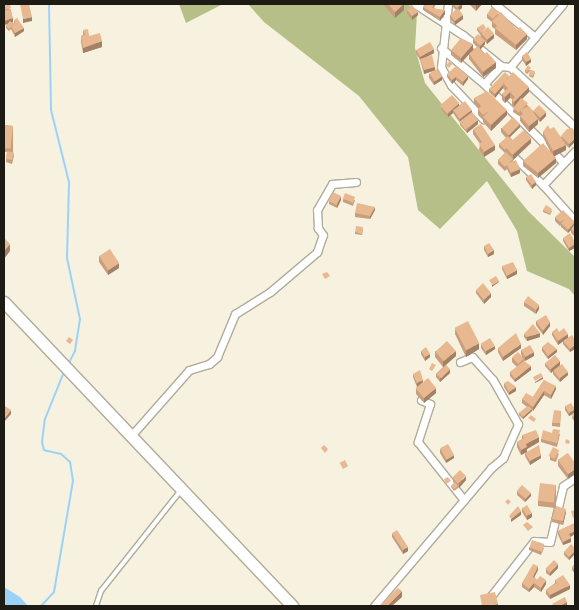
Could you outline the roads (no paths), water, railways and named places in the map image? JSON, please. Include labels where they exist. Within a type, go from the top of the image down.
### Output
[{"type":"main road","points":[[4,302],[292,606]]},
{"type":"street","points":[[415,4],[436,19],[447,23],[501,66],[510,66],[575,127]]},
{"type":"street","points":[[448,4],[447,23],[441,48],[443,73],[483,119]]},
{"type":"street","points":[[496,4],[535,37]]},
{"type":"street","points":[[510,66],[563,4]]},
{"type":"street","points":[[441,48],[484,84],[564,163]]},
{"type":"street","points":[[484,84],[501,66]]},
{"type":"street","points":[[543,185],[575,150]]},
{"type":"street","points":[[510,153],[543,185],[575,221]]},
{"type":"street","points":[[130,437],[189,370],[209,364],[217,357],[235,314],[270,292],[317,252],[323,236],[318,228],[317,210],[332,184],[356,182]]},
{"type":"street","points":[[374,606],[464,500],[503,458],[518,424],[493,380],[472,357],[460,362]]},
{"type":"street","points":[[421,400],[430,404],[418,442],[464,500]]},
{"type":"street","points":[[487,606],[491,596],[534,541],[550,542],[563,486],[575,478]]},
{"type":"lane","points":[[96,606],[100,591],[181,490]]},
{"type":"water","points":[[4,587],[20,597],[28,606],[4,606]]},
{"type":"waterway","points":[[49,4],[51,110],[69,182],[67,258],[80,319],[75,351],[69,363]]},
{"type":"waterway","points":[[41,606],[54,592],[73,481],[70,462],[61,454],[44,450],[42,442],[45,419],[64,372]]}]
